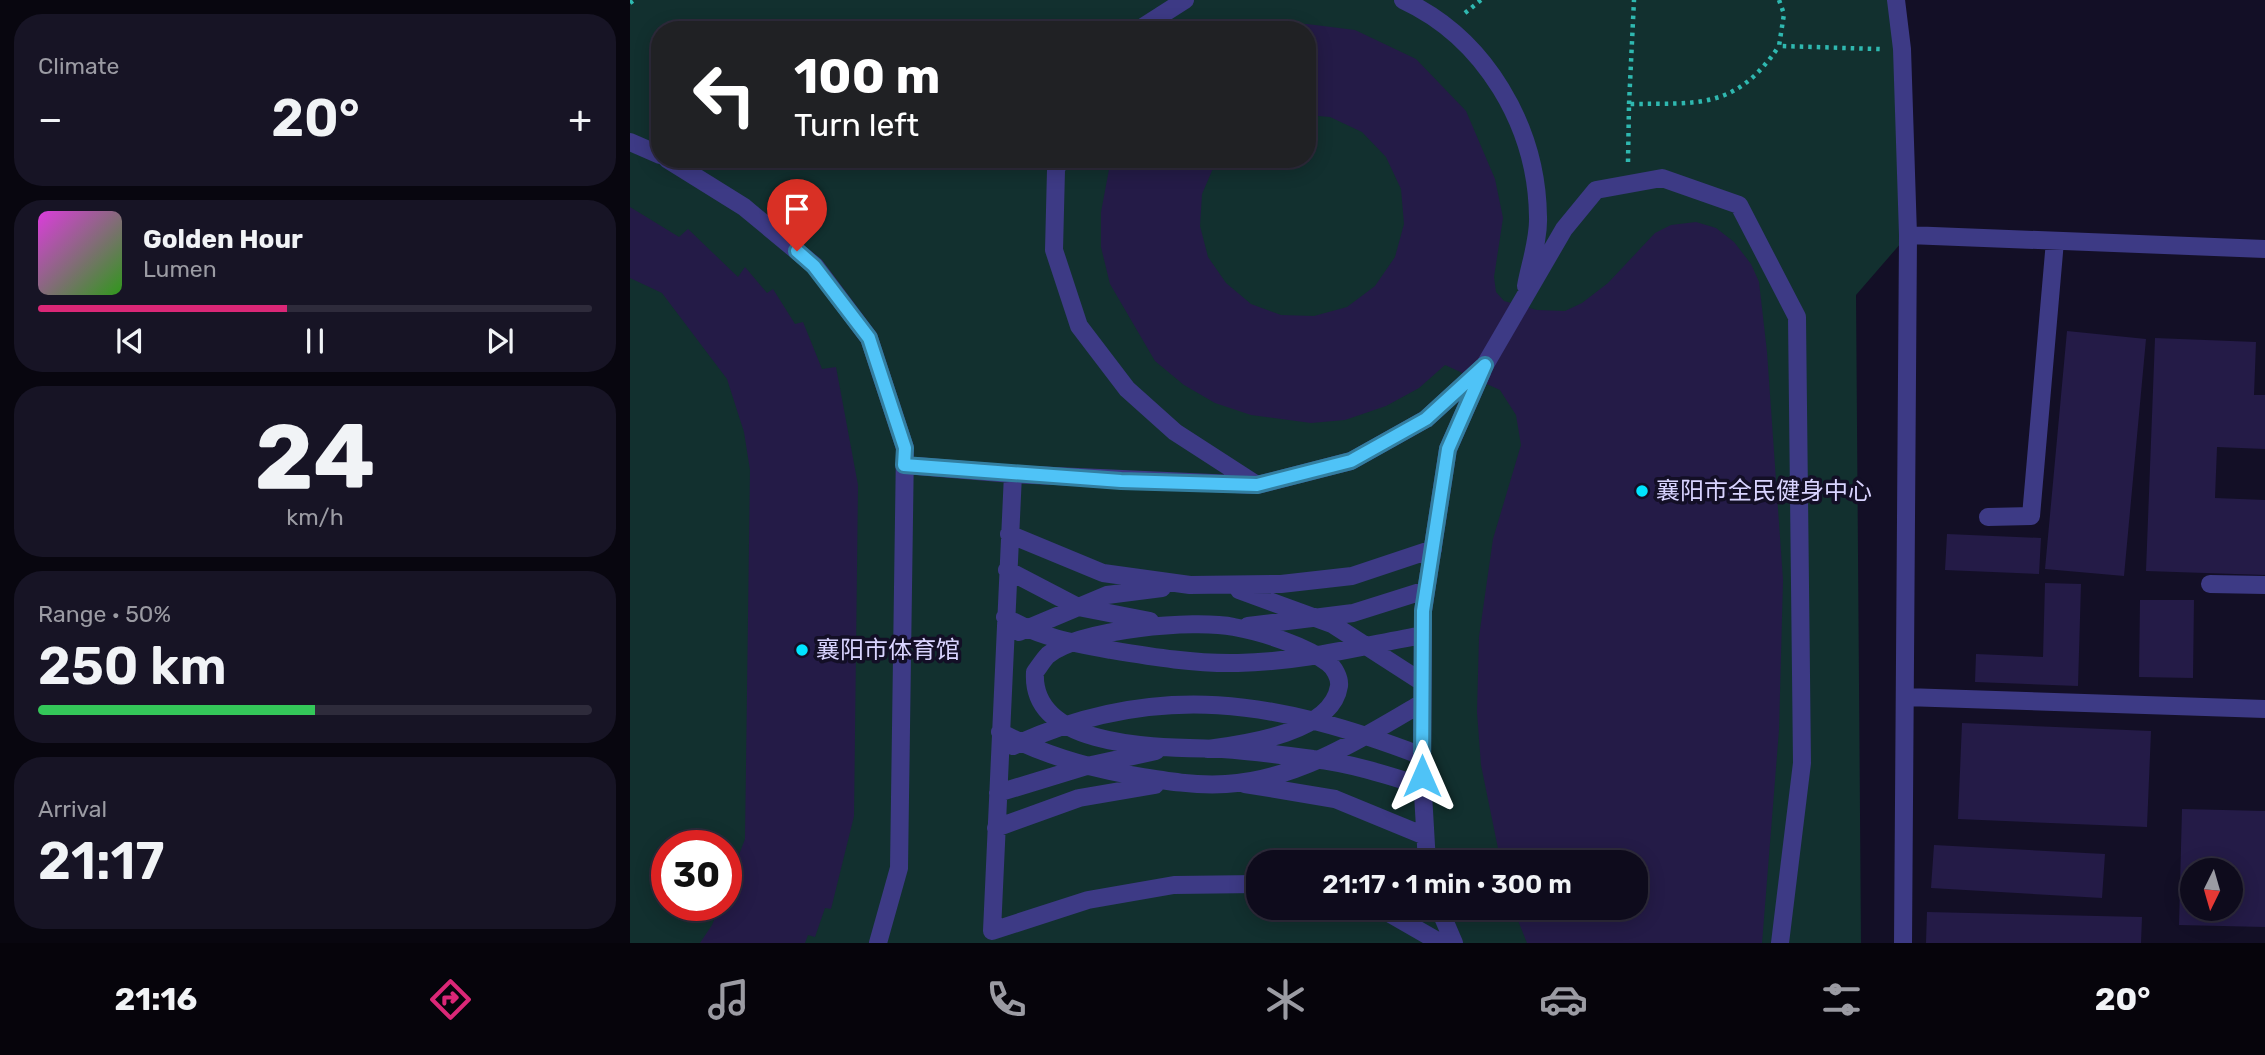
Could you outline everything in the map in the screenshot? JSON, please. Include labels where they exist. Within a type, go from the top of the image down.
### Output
[{"type":"street","points":[[1152,21],[1185,0]]},
{"type":"street","points":[[1403,0],[1432,13],[1490,68],[1527,139],[1539,218],[1524,296]]},
{"type":"street","points":[[1896,0],[1902,49],[1908,234],[1903,943]]},
{"type":"street","points":[[630,142],[651,151]]},
{"type":"street","points":[[681,168],[744,207],[814,266],[869,338],[905,448],[900,868],[878,943]]},
{"type":"street","points":[[1057,168],[1054,250],[1079,326],[1128,389],[1166,424],[1257,485]]},
{"type":"street","points":[[1426,850],[1422,786],[1423,635],[1426,590],[1448,449],[1485,365],[1564,229],[1597,190],[1662,178],[1739,205],[1797,317],[1802,763],[1780,943]]},
{"type":"street","points":[[1908,234],[2265,249]]},
{"type":"street","points":[[1988,517],[2031,516],[2056,241]]},
{"type":"street","points":[[904,465],[1013,474],[1257,485],[1351,461],[1426,419],[1485,365]]},
{"type":"street","points":[[1013,474],[992,931],[1088,900],[1174,885],[1246,884]]},
{"type":"street","points":[[1009,534],[1103,573],[1190,585]]},
{"type":"street","points":[[1004,638],[1107,595],[1190,585],[1280,584],[1352,576],[1433,549]]},
{"type":"street","points":[[1007,570],[1079,607],[1141,620],[1192,625],[1233,626],[1318,619],[1353,612],[1426,590]]},
{"type":"street","points":[[2210,584],[2265,585]]},
{"type":"street","points":[[1227,585],[1318,619],[1422,682]]},
{"type":"street","points":[[1005,617],[1026,629],[1071,643],[1189,661],[1238,663],[1313,655],[1423,635]]},
{"type":"street","points":[[1192,625],[1137,628],[1071,643],[1048,655],[1035,672],[1037,696],[1064,725],[1100,738],[1170,748],[1317,759],[1422,786]]},
{"type":"street","points":[[1208,749],[1261,741],[1315,719],[1337,696],[1339,680],[1330,664],[1276,638],[1233,626]]},
{"type":"street","points":[[1905,697],[2265,709]]},
{"type":"street","points":[[1000,752],[1064,725],[1120,709],[1184,703],[1245,706],[1315,719],[1368,735],[1422,756]]},
{"type":"street","points":[[1229,784],[1286,771],[1317,759],[1368,735],[1422,704]]},
{"type":"street","points":[[1000,732],[1021,743],[1087,766],[1190,785]]},
{"type":"street","points":[[998,793],[1087,766],[1170,748]]},
{"type":"street","points":[[996,828],[1079,798],[1149,785],[1229,784],[1335,799],[1425,836]]},
{"type":"street","points":[[1401,920],[1441,943]]},
{"type":"street","points":[[1443,920],[1454,943]]},
{"type":"path","points":[[1627,184],[1634,0]]},
{"type":"path","points":[[1629,104],[1690,103],[1732,95],[1763,71],[1779,46],[1784,14],[1779,0]]},
{"type":"path","points":[[1779,46],[1902,49]]},
{"type":"green space","points":[[630,0],[1896,0],[1908,235],[1856,295],[1861,943],[630,943]]},
{"type":"building","name":"襄阳市全民健身中心","points":[[1316,25],[1355,30],[1416,59],[1466,111],[1495,179],[1503,218],[1494,277],[1496,292],[1504,301],[1537,310],[1565,311],[1582,303],[1608,283],[1655,233],[1671,225],[1696,222],[1716,228],[1734,242],[1751,264],[1759,282],[1767,352],[1783,580],[1779,730],[1762,943],[1527,943],[1518,920],[1648,920],[1648,850],[1498,850],[1481,765],[1477,712],[1479,637],[1493,539],[1521,445],[1516,415],[1500,390],[1445,365],[1419,388],[1386,406],[1345,420],[1311,423],[1251,415],[1215,403],[1184,385],[1155,361],[1110,284],[1101,247],[1101,212],[1109,168],[1213,168],[1202,194],[1200,226],[1208,257],[1226,283],[1251,304],[1281,315],[1314,316],[1347,307],[1375,286],[1395,257],[1404,224],[1401,189],[1386,157],[1362,132],[1330,117],[1316,116]]},
{"type":"building","name":"襄阳市体育馆","points":[[630,207],[679,237],[688,229],[738,277],[745,267],[767,293],[773,289],[795,324],[803,322],[822,369],[836,367],[858,485],[854,816],[831,909],[825,908],[815,937],[808,935],[805,943],[700,943],[714,921],[742,921],[750,470],[744,432],[727,379],[662,293],[630,278]]},
{"type":"building","points":[[2067,331],[2146,339],[2124,576],[2045,569]]},
{"type":"building","points":[[2155,338],[2256,342],[2254,395],[2265,395],[2265,449],[2217,447],[2215,498],[2265,500],[2265,575],[2146,571]]},
{"type":"building","points":[[1947,534],[2041,538],[2039,574],[1945,570]]},
{"type":"building","points":[[2045,583],[2081,584],[2078,686],[1975,682],[1976,654],[2043,657]]},
{"type":"building","points":[[2140,600],[2194,600],[2193,678],[2139,677]]},
{"type":"building","points":[[1962,723],[2151,731],[2147,827],[1958,819]]},
{"type":"building","points":[[2182,809],[2265,811],[2265,927],[2179,925],[2180,886],[2180,921],[2244,920],[2244,858],[2181,858]]},
{"type":"building","points":[[1934,845],[2105,854],[2102,898],[1931,888]]},
{"type":"building","points":[[1927,912],[2142,917],[2141,943],[1926,943]]},
{"type":"place","name":"襄阳市全民健身中心","points":[[1642,491]]},
{"type":"place","name":"襄阳市体育馆","points":[[802,650]]},
{"type":"route","points":[[797,251],[814,266],[869,338],[905,448],[904,465],[1121,481],[1257,485],[1351,461],[1426,419],[1485,365],[1448,449],[1423,611],[1422,776]]}]
